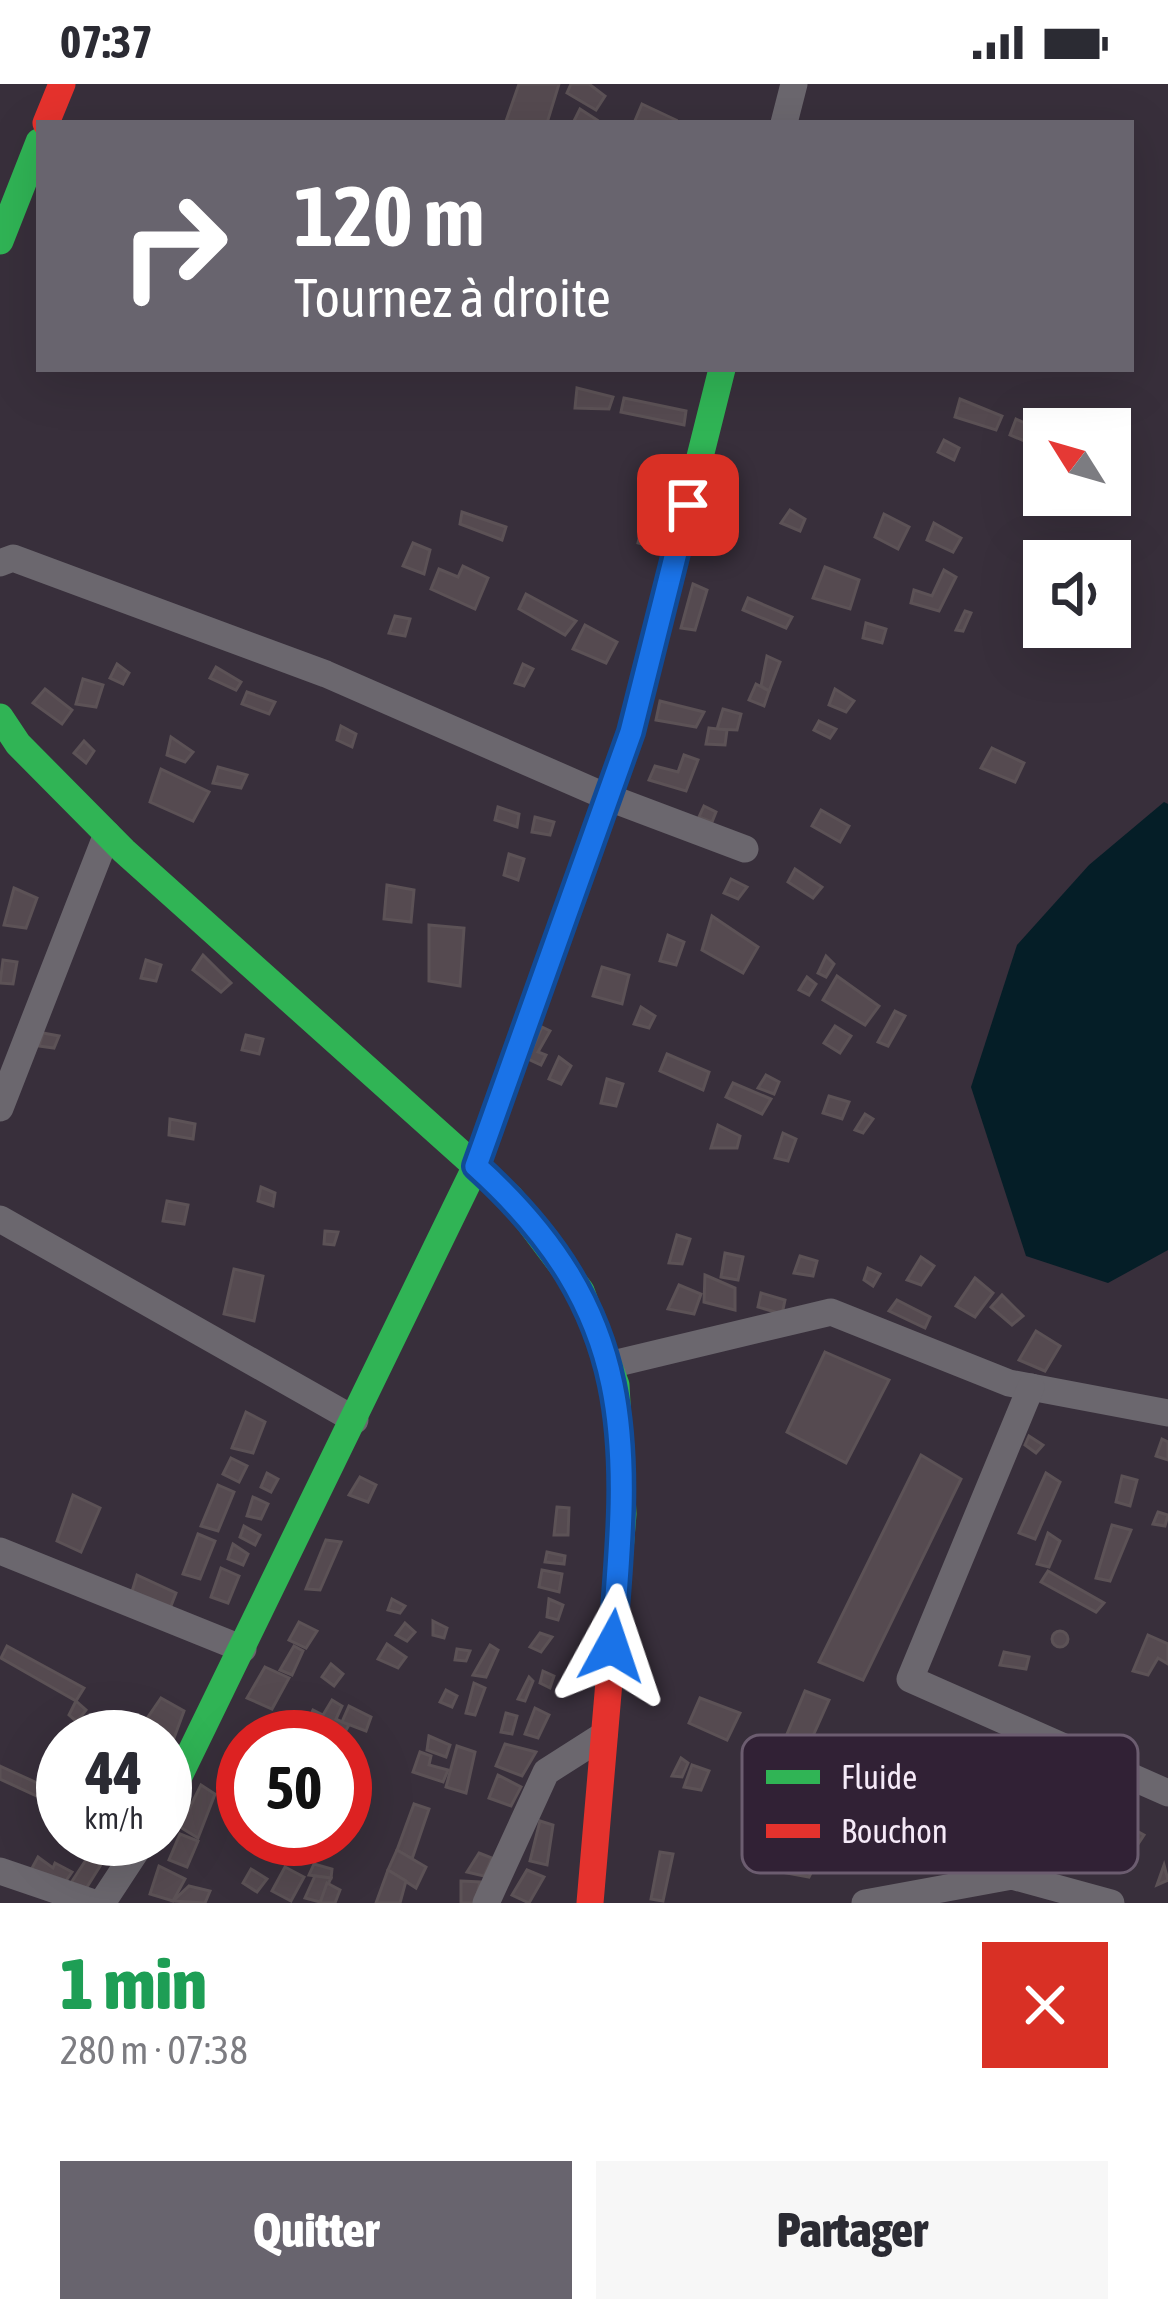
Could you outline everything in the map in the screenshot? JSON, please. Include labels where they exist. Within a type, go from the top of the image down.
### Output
[{"type":"main road","points":[[47,120],[62,84]]},
{"type":"main road","points":[[0,241],[36,150]]},
{"type":"main road","points":[[192,1751],[476,1166],[631,732],[721,372]]},
{"type":"main road","points":[[0,717],[18,744],[107,834],[511,1198],[580,1291],[616,1385],[623,1514],[590,1903]]},
{"type":"street","points":[[785,120],[794,84]]},
{"type":"street","points":[[0,563],[13,558],[326,674],[608,797],[745,849]]},
{"type":"street","points":[[0,1108],[107,834]]},
{"type":"street","points":[[0,1219],[355,1420]]},
{"type":"street","points":[[609,1365],[831,1312],[1009,1383],[1168,1413]]},
{"type":"street","points":[[1031,1387],[910,1679],[1038,1735]]},
{"type":"street","points":[[0,1551],[243,1649]]},
{"type":"street","points":[[486,1903],[546,1772],[604,1735]]},
{"type":"street","points":[[1138,1779],[1168,1792]]},
{"type":"street","points":[[0,1871],[98,1903],[125,1866]]},
{"type":"street","points":[[866,1903],[1012,1876],[1111,1903]]},
{"type":"water","points":[[1164,802],[1168,804],[1168,1250],[1108,1283],[1026,1256],[971,1087],[1017,945],[1089,865]]},
{"type":"building","points":[[519,84],[559,84],[548,120],[506,120]]},
{"type":"building","points":[[571,84],[589,84],[605,96],[596,110],[567,93]]},
{"type":"building","points":[[642,104],[676,120],[635,120]]},
{"type":"building","points":[[580,109],[597,120],[574,120]]},
{"type":"building","points":[[577,388],[613,397],[609,409],[575,408]]},
{"type":"building","points":[[624,398],[686,411],[684,425],[621,412]]},
{"type":"building","points":[[960,399],[1002,416],[996,430],[955,417]]},
{"type":"building","points":[[1016,419],[1023,422],[1023,440],[1010,435]]},
{"type":"building","points":[[944,440],[959,448],[954,460],[938,452]]},
{"type":"building","points":[[790,510],[805,519],[800,531],[781,523]]},
{"type":"building","points":[[462,512],[506,527],[502,540],[460,524]]},
{"type":"building","points":[[884,514],[909,527],[898,549],[875,537]]},
{"type":"building","points":[[643,521],[653,526],[649,546],[638,543]]},
{"type":"building","points":[[934,523],[961,538],[953,552],[927,540]]},
{"type":"building","points":[[413,543],[430,550],[424,574],[403,566]]},
{"type":"building","points":[[463,566],[488,578],[475,609],[431,589],[439,569],[458,577]]},
{"type":"building","points":[[825,567],[859,580],[850,609],[813,598]]},
{"type":"building","points":[[944,570],[956,577],[939,611],[911,603],[914,590],[932,596]]},
{"type":"building","points":[[693,584],[707,590],[695,630],[681,628]]},
{"type":"building","points":[[526,594],[576,621],[565,635],[519,609]]},
{"type":"building","points":[[748,598],[792,617],[786,628],[743,610]]},
{"type":"building","points":[[965,611],[971,613],[963,631],[956,630]]},
{"type":"building","points":[[395,616],[410,619],[405,636],[389,633]]},
{"type":"building","points":[[866,623],[886,629],[882,643],[863,638]]},
{"type":"building","points":[[585,625],[617,642],[606,663],[573,649]]},
{"type":"building","points":[[767,656],[780,662],[769,691],[761,686]]},
{"type":"building","points":[[117,664],[129,673],[123,684],[110,678]]},
{"type":"building","points":[[523,664],[533,669],[524,686],[515,683]]},
{"type":"building","points":[[216,667],[241,682],[236,690],[210,678]]},
{"type":"building","points":[[83,679],[103,685],[96,707],[76,704]]},
{"type":"building","points":[[756,684],[769,691],[764,706],[749,700]]},
{"type":"building","points":[[45,689],[72,710],[62,724],[33,703]]},
{"type":"building","points":[[835,689],[854,701],[846,712],[829,705]]},
{"type":"building","points":[[247,692],[275,702],[269,714],[242,704]]},
{"type":"building","points":[[660,701],[704,712],[696,727],[656,720]]},
{"type":"building","points":[[723,709],[741,714],[737,730],[717,729]]},
{"type":"building","points":[[819,721],[836,729],[830,738],[814,730]]},
{"type":"building","points":[[341,726],[356,734],[352,747],[337,740]]},
{"type":"building","points":[[709,728],[727,730],[725,745],[706,744]]},
{"type":"building","points":[[171,737],[193,752],[185,762],[167,755]]},
{"type":"building","points":[[84,741],[94,751],[86,763],[74,753]]},
{"type":"building","points":[[992,748],[1024,763],[1015,782],[981,768]]},
{"type":"building","points":[[684,755],[698,760],[686,791],[649,780],[655,766],[678,772]]},
{"type":"building","points":[[218,767],[247,775],[241,788],[213,783]]},
{"type":"building","points":[[161,769],[209,792],[193,821],[150,802]]},
{"type":"building","points":[[704,806],[716,812],[712,822],[699,817]]},
{"type":"building","points":[[498,807],[519,814],[517,827],[495,820]]},
{"type":"building","points":[[821,810],[849,826],[840,842],[812,826]]},
{"type":"building","points":[[535,817],[554,822],[550,835],[532,832]]},
{"type":"building","points":[[509,854],[524,859],[518,880],[504,875]]},
{"type":"building","points":[[795,869],[822,887],[813,898],[788,882]]},
{"type":"building","points":[[731,879],[747,887],[738,899],[724,893]]},
{"type":"building","points":[[387,885],[414,890],[411,922],[384,919]]},
{"type":"building","points":[[14,888],[37,898],[26,928],[4,925]]},
{"type":"building","points":[[712,916],[758,947],[743,973],[702,950]]},
{"type":"building","points":[[429,925],[464,928],[460,986],[429,981]]},
{"type":"building","points":[[668,935],[684,942],[676,965],[660,961]]},
{"type":"building","points":[[203,955],[231,983],[221,992],[193,970]]},
{"type":"building","points":[[826,956],[834,964],[826,977],[818,973]]},
{"type":"building","points":[[3,960],[17,962],[13,984],[0,983]]},
{"type":"building","points":[[146,960],[161,965],[156,981],[141,978]]},
{"type":"building","points":[[602,967],[629,975],[622,1004],[593,996]]},
{"type":"building","points":[[837,976],[879,1006],[865,1025],[823,1000]]},
{"type":"building","points":[[807,977],[816,984],[809,995],[799,990]]},
{"type":"building","points":[[641,1007],[655,1016],[649,1028],[634,1024]]},
{"type":"building","points":[[895,1011],[905,1016],[888,1046],[878,1042]]},
{"type":"building","points":[[835,1026],[851,1036],[840,1053],[824,1043]]},
{"type":"building","points":[[542,1027],[550,1031],[538,1052],[546,1055],[541,1065],[528,1059]]},
{"type":"building","points":[[43,1033],[59,1036],[54,1048],[39,1046]]},
{"type":"building","points":[[246,1035],[263,1039],[259,1054],[242,1050]]},
{"type":"building","points":[[667,1054],[709,1072],[703,1090],[660,1071]]},
{"type":"building","points":[[559,1057],[571,1066],[561,1084],[549,1079]]},
{"type":"building","points":[[766,1075],[779,1082],[774,1094],[758,1088]]},
{"type":"building","points":[[607,1079],[623,1084],[616,1106],[601,1103]]},
{"type":"building","points":[[733,1083],[771,1099],[762,1114],[726,1097]]},
{"type":"building","points":[[829,1096],[849,1102],[842,1119],[823,1113]]},
{"type":"building","points":[[865,1114],[873,1119],[863,1133],[855,1130]]},
{"type":"building","points":[[170,1119],[195,1124],[193,1139],[169,1135]]},
{"type":"building","points":[[718,1125],[740,1136],[737,1148],[711,1148]]},
{"type":"building","points":[[783,1133],[796,1139],[788,1161],[775,1158]]},
{"type":"building","points":[[261,1187],[275,1193],[273,1206],[258,1201]]},
{"type":"building","points":[[167,1201],[188,1205],[184,1224],[163,1221]]},
{"type":"building","points":[[325,1231],[338,1232],[334,1245],[324,1244]]},
{"type":"building","points":[[677,1235],[690,1239],[682,1264],[669,1263]]},
{"type":"building","points":[[725,1253],[743,1257],[738,1280],[721,1277]]},
{"type":"building","points":[[800,1256],[817,1261],[813,1276],[794,1273]]},
{"type":"building","points":[[921,1257],[934,1266],[921,1285],[907,1280]]},
{"type":"building","points":[[868,1268],[880,1274],[873,1286],[864,1280]]},
{"type":"building","points":[[234,1269],[263,1276],[254,1321],[224,1314]]},
{"type":"building","points":[[705,1275],[735,1288],[735,1310],[704,1302]]},
{"type":"building","points":[[975,1278],[993,1293],[975,1317],[956,1306]]},
{"type":"building","points":[[679,1285],[701,1294],[694,1314],[668,1309]]},
{"type":"building","points":[[761,1293],[785,1300],[782,1314],[758,1307]]},
{"type":"building","points":[[1002,1295],[1023,1316],[1012,1325],[991,1307]]},
{"type":"building","points":[[897,1300],[930,1317],[925,1328],[889,1311]]},
{"type":"building","points":[[1036,1331],[1060,1346],[1045,1371],[1019,1360]]},
{"type":"building","points":[[825,1352],[889,1380],[846,1463],[787,1432]]},
{"type":"building","points":[[246,1412],[265,1422],[253,1453],[232,1448]]},
{"type":"building","points":[[1029,1436],[1043,1445],[1036,1453],[1025,1445]]},
{"type":"building","points":[[1162,1439],[1168,1442],[1168,1460],[1156,1456]]},
{"type":"building","points":[[921,1455],[961,1479],[863,1680],[819,1662]]},
{"type":"building","points":[[231,1458],[247,1466],[239,1482],[223,1474]]},
{"type":"building","points":[[267,1473],[278,1479],[271,1492],[261,1487]]},
{"type":"building","points":[[1046,1473],[1060,1482],[1035,1539],[1019,1533]]},
{"type":"building","points":[[1122,1476],[1137,1480],[1130,1506],[1116,1502]]},
{"type":"building","points":[[360,1477],[376,1485],[368,1502],[349,1495]]},
{"type":"building","points":[[218,1485],[234,1492],[218,1531],[201,1526]]},
{"type":"building","points":[[73,1495],[100,1508],[81,1552],[57,1541]]},
{"type":"building","points":[[253,1497],[268,1504],[261,1519],[247,1516]]},
{"type":"building","points":[[557,1507],[569,1508],[568,1535],[554,1535]]},
{"type":"building","points":[[1158,1512],[1168,1515],[1165,1526],[1153,1524]]},
{"type":"building","points":[[1112,1525],[1131,1530],[1110,1581],[1096,1578]]},
{"type":"building","points":[[244,1526],[260,1535],[255,1545],[240,1537]]},
{"type":"building","points":[[1048,1533],[1060,1541],[1049,1567],[1037,1564]]},
{"type":"building","points":[[198,1534],[215,1541],[200,1579],[183,1574]]},
{"type":"building","points":[[326,1540],[341,1542],[320,1590],[306,1589]]},
{"type":"building","points":[[233,1544],[248,1554],[243,1565],[228,1559]]},
{"type":"building","points":[[547,1552],[565,1556],[564,1564],[545,1562]]},
{"type":"building","points":[[221,1568],[239,1576],[228,1603],[211,1597]]},
{"type":"building","points":[[542,1570],[562,1574],[559,1592],[539,1587]]},
{"type":"building","points":[[1048,1571],[1104,1603],[1096,1612],[1041,1582]]},
{"type":"building","points":[[137,1575],[176,1593],[169,1611],[131,1595]]},
{"type":"building","points":[[392,1599],[405,1606],[400,1613],[388,1610]]},
{"type":"building","points":[[549,1599],[563,1605],[558,1620],[547,1617]]},
{"type":"building","points":[[433,1621],[447,1628],[444,1638],[433,1635]]},
{"type":"building","points":[[299,1622],[317,1631],[306,1648],[289,1640]]},
{"type":"building","points":[[405,1623],[415,1632],[407,1641],[396,1635]]},
{"type":"building","points":[[1060,1631],[1068,1639],[1060,1647],[1052,1639]]},
{"type":"building","points":[[540,1633],[552,1637],[541,1652],[530,1647]]},
{"type":"building","points":[[1148,1635],[1168,1644],[1168,1664],[1158,1658],[1148,1675],[1133,1671]]},
{"type":"building","points":[[387,1644],[406,1657],[398,1668],[378,1659]]},
{"type":"building","points":[[490,1645],[498,1650],[486,1677],[473,1675]]},
{"type":"building","points":[[7,1646],[84,1688],[76,1701],[1,1658]]},
{"type":"building","points":[[294,1646],[303,1651],[292,1675],[280,1670]]},
{"type":"building","points":[[457,1649],[470,1651],[466,1661],[455,1660]]},
{"type":"building","points":[[1004,1652],[1029,1657],[1026,1669],[1000,1665]]},
{"type":"building","points":[[331,1664],[343,1674],[334,1686],[322,1677]]},
{"type":"building","points":[[265,1667],[289,1678],[272,1709],[247,1698]]},
{"type":"building","points":[[543,1671],[554,1676],[550,1688],[540,1683]]},
{"type":"building","points":[[529,1677],[533,1681],[525,1701],[518,1699]]},
{"type":"building","points":[[474,1683],[485,1688],[475,1715],[466,1713]]},
{"type":"building","points":[[446,1690],[457,1696],[452,1707],[440,1702]]},
{"type":"building","points":[[805,1691],[829,1700],[813,1735],[787,1735]]},
{"type":"building","points":[[161,1698],[182,1710],[153,1710]]},
{"type":"building","points":[[700,1698],[740,1713],[727,1740],[689,1723]]},
{"type":"building","points":[[332,1700],[342,1706],[340,1710],[326,1710]]},
{"type":"building","points":[[535,1708],[549,1715],[538,1738],[525,1734]]},
{"type":"building","points":[[506,1713],[517,1716],[512,1734],[501,1732]]},
{"type":"building","points":[[429,1736],[450,1745],[446,1757],[427,1750]]},
{"type":"building","points":[[505,1744],[536,1752],[522,1776],[496,1766]]},
{"type":"building","points":[[457,1746],[475,1752],[466,1793],[446,1787]]},
{"type":"building","points":[[420,1752],[431,1756],[429,1765],[448,1770],[443,1782],[413,1772]]},
{"type":"building","points":[[681,1758],[688,1763],[682,1777],[672,1776]]},
{"type":"building","points":[[692,1765],[709,1771],[701,1790],[684,1787]]},
{"type":"building","points":[[0,1766],[36,1782],[36,1796],[0,1779]]},
{"type":"building","points":[[498,1775],[521,1787],[511,1806],[489,1798]]},
{"type":"building","points":[[201,1785],[215,1794],[198,1838],[192,1834],[192,1803]]},
{"type":"building","points":[[414,1804],[429,1809],[412,1859],[397,1850]]},
{"type":"building","points":[[540,1821],[553,1825],[547,1865],[530,1861]]},
{"type":"building","points":[[397,1850],[426,1867],[416,1888],[388,1870]]},
{"type":"building","points":[[660,1852],[673,1854],[663,1901],[651,1899]]},
{"type":"building","points":[[479,1853],[492,1858],[484,1876],[467,1872]]},
{"type":"building","points":[[36,1861],[36,1866],[61,1866],[72,1872],[63,1885],[31,1870]]},
{"type":"building","points":[[1164,1865],[1168,1880],[1157,1885]]},
{"type":"building","points":[[82,1866],[100,1866],[82,1895],[67,1889]]},
{"type":"building","points":[[159,1866],[185,1879],[173,1901],[150,1894]]},
{"type":"building","points":[[313,1866],[332,1869],[331,1878],[309,1875]]},
{"type":"building","points":[[285,1867],[304,1877],[291,1901],[272,1891]]},
{"type":"building","points":[[251,1869],[267,1879],[257,1892],[243,1883]]},
{"type":"building","points":[[388,1870],[406,1881],[400,1903],[376,1903]]},
{"type":"building","points":[[527,1870],[544,1877],[529,1903],[512,1895]]},
{"type":"building","points":[[315,1876],[331,1878],[320,1902],[305,1898]]},
{"type":"building","points":[[461,1881],[480,1882],[475,1903],[461,1903]]},
{"type":"building","points":[[327,1883],[340,1890],[335,1903],[320,1903]]},
{"type":"building","points":[[189,1886],[210,1891],[205,1903],[173,1901]]},
{"type":"traffic: fast","points":[[0,241],[36,150]]},
{"type":"traffic: fast","points":[[192,1750],[476,1166],[631,732],[721,372]]},
{"type":"traffic: fast","points":[[0,717],[18,744],[124,851],[511,1198],[581,1291],[616,1385],[623,1514],[613,1635]]},
{"type":"traffic: jam","points":[[47,120],[62,84]]},
{"type":"traffic: jam","points":[[590,1903],[613,1635]]},
{"type":"route","points":[[612,1646],[623,1514],[616,1385],[580,1291],[511,1198],[476,1166],[631,732],[688,505]]}]
